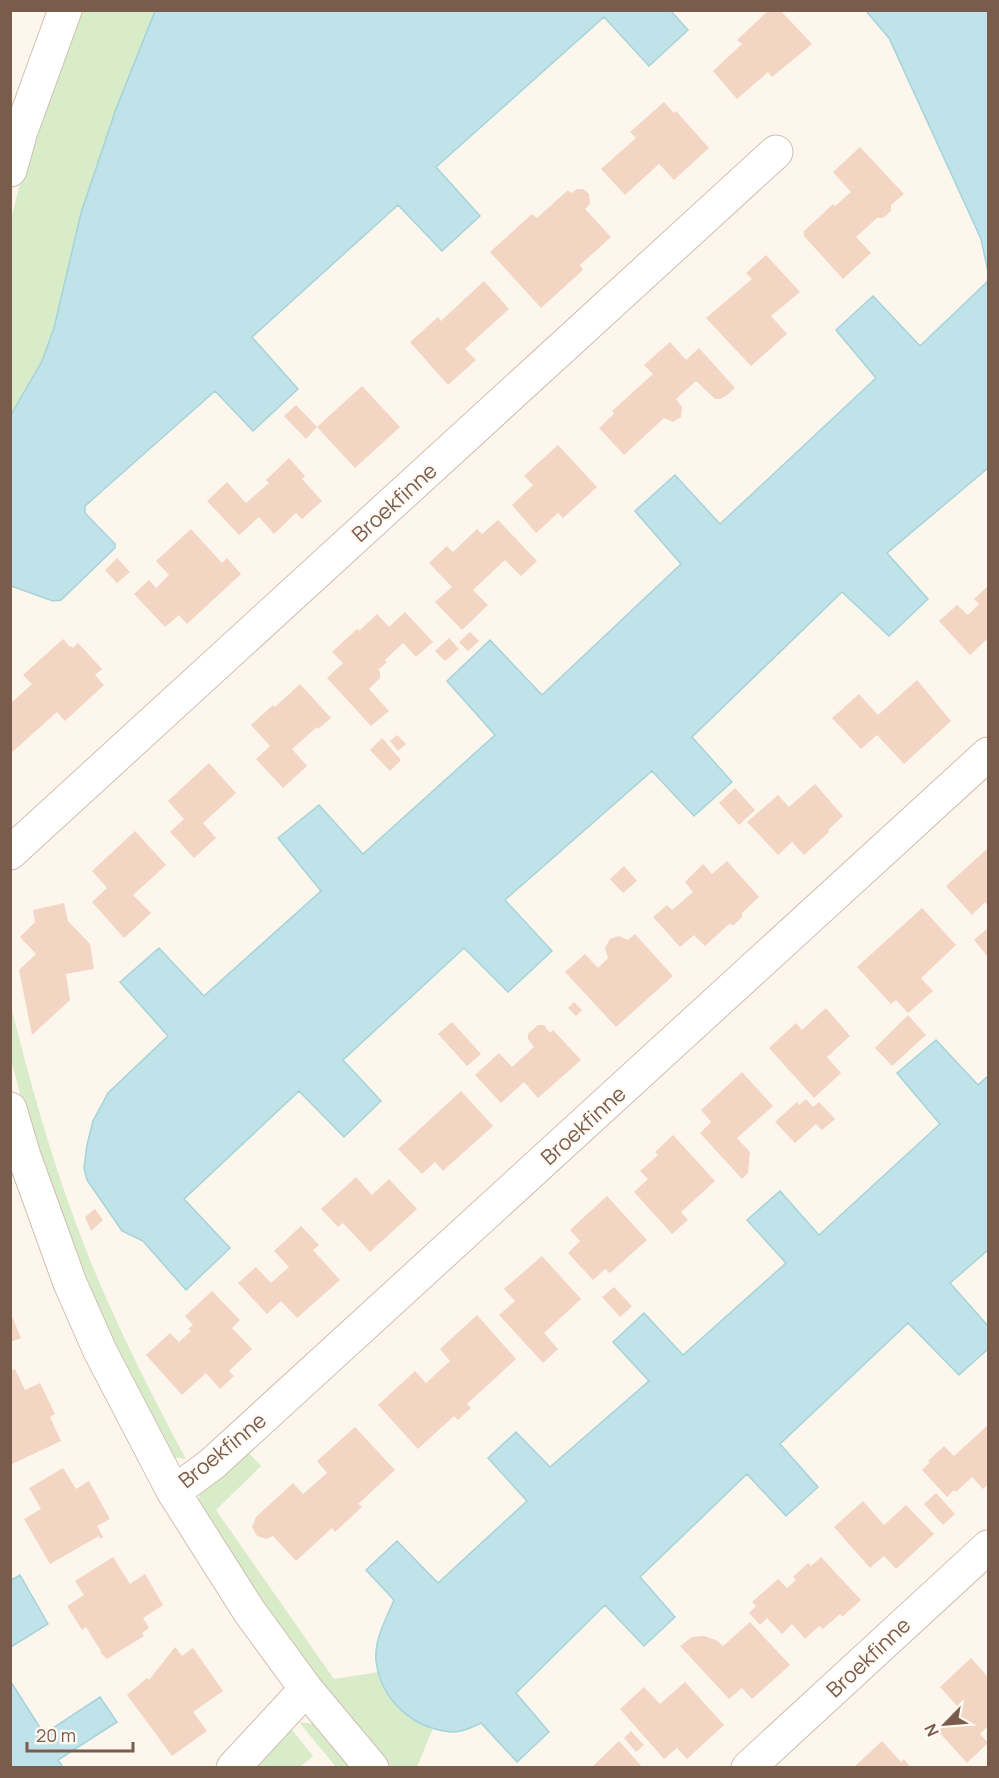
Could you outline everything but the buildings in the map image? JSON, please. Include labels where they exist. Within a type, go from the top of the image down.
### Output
[{"type":"street","points":[[10,170],[21,131],[65,10]]},
{"type":"street","name":"Broekfinne","points":[[10,852],[776,152]]},
{"type":"street","name":"Broekfinne","points":[[172,1491],[221,1456],[988,754]]},
{"type":"street","name":"Broekfinne","points":[[10,1109],[24,1156],[70,1283],[100,1352],[172,1491],[249,1611],[306,1689],[372,1767]]},
{"type":"street","name":"Broekfinne","points":[[748,1767],[988,1547]]},
{"type":"street","points":[[233,1767],[306,1689]]},
{"type":"green space","points":[[78,11],[155,11],[116,109],[81,213],[54,328],[42,361],[11,415],[11,219],[27,155]]},
{"type":"green space","points":[[10,1002],[45,1131],[82,1240],[123,1335],[186,1459],[173,1457],[95,1305],[32,1138],[11,1060]]},
{"type":"green space","points":[[243,1447],[261,1466],[216,1510],[334,1679],[379,1672],[384,1687],[409,1718],[433,1728],[417,1767],[391,1767],[332,1698],[270,1617],[198,1502],[203,1485]]},
{"type":"green space","points":[[299,1722],[315,1724],[355,1767],[336,1767]]},
{"type":"green space","points":[[290,1727],[313,1756],[300,1767],[249,1768]]},
{"type":"water","points":[[670,10],[688,30],[649,66],[604,17],[436,167],[480,216],[442,251],[398,205],[252,337],[298,389],[253,431],[215,391],[85,506],[85,513],[115,544],[115,548],[61,600],[53,601],[11,586],[11,415],[42,361],[54,328],[81,213],[116,109],[155,11]]},
{"type":"water","points":[[866,11],[988,11],[988,272],[981,239],[889,38]]},
{"type":"water","points":[[988,281],[988,468],[887,553],[928,599],[889,636],[842,592],[692,737],[732,782],[694,816],[652,771],[505,900],[552,951],[508,992],[464,948],[343,1060],[381,1101],[344,1137],[299,1091],[184,1199],[230,1248],[186,1290],[143,1241],[122,1231],[87,1180],[84,1168],[93,1121],[108,1093],[168,1036],[120,982],[159,948],[204,996],[321,891],[278,838],[319,805],[363,854],[495,735],[447,681],[490,640],[542,695],[681,564],[635,511],[675,475],[720,524],[876,378],[836,330],[873,296],[920,346]]},
{"type":"water","points":[[936,1040],[978,1085],[988,1076],[988,1250],[950,1283],[988,1326],[988,1349],[959,1375],[908,1323],[780,1444],[818,1487],[786,1516],[747,1474],[640,1577],[675,1617],[644,1646],[605,1605],[516,1693],[549,1732],[517,1762],[481,1723],[462,1731],[451,1732],[424,1725],[411,1718],[392,1700],[379,1675],[376,1661],[377,1645],[394,1600],[366,1570],[397,1541],[438,1583],[527,1501],[488,1458],[516,1432],[550,1467],[649,1381],[613,1342],[644,1313],[683,1355],[786,1263],[747,1220],[780,1191],[819,1235],[940,1124],[897,1073]]},
{"type":"water","points":[[20,1575],[48,1624],[11,1647],[11,1580]]},
{"type":"water","points":[[11,1682],[44,1734],[100,1697],[117,1722],[58,1760],[63,1767],[11,1767]]}]
